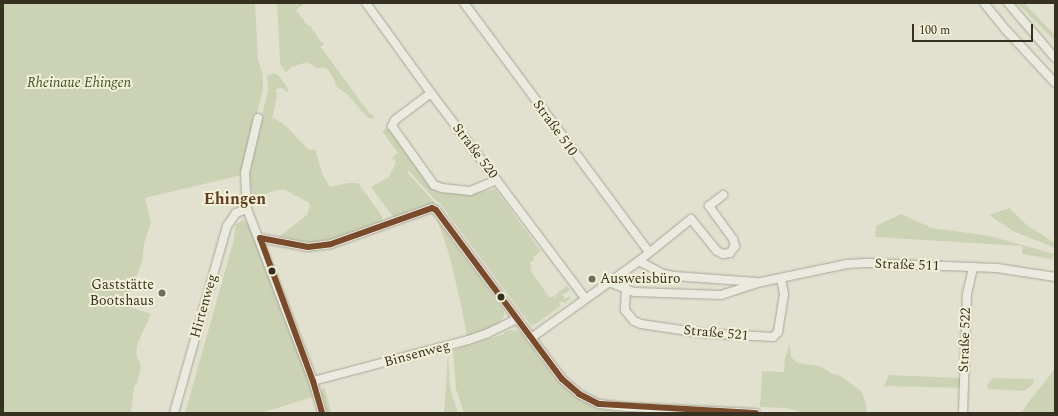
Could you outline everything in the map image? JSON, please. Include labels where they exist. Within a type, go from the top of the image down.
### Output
[{"type":"street","name":"Straße 520","points":[[366,3],[431,94],[585,298]]},
{"type":"street","name":"Straße 510","points":[[464,3],[649,252]]},
{"type":"street","points":[[984,3],[1006,30],[1055,83]]},
{"type":"street","points":[[1008,3],[1055,58]]},
{"type":"street","points":[[1006,30],[1031,51],[1055,75]]},
{"type":"street","points":[[431,94],[395,120],[392,126],[434,184],[442,188],[470,192],[497,180]]},
{"type":"street","points":[[258,118],[245,172],[248,209],[313,381],[322,413]]},
{"type":"street","points":[[531,338],[585,298],[639,261],[691,219],[717,251],[723,254],[730,253],[734,246],[733,239],[709,206],[723,195]]},
{"type":"street","points":[[260,238],[308,247],[331,244],[432,208],[436,210],[562,379],[579,394],[599,404],[627,407],[756,413]]},
{"type":"street","name":"Hirtenweg","points":[[174,413],[227,226],[236,213],[248,209]]},
{"type":"street","name":"Straße 511","points":[[639,261],[663,274],[674,276],[761,282]]},
{"type":"street","name":"Straße 511","points":[[609,282],[634,292],[721,295],[761,282],[847,264],[997,268],[1055,277]]},
{"type":"street","name":"Straße 522","points":[[963,413],[967,294],[973,267]]},
{"type":"street","name":"Straße 521","points":[[626,288],[625,310],[634,321],[641,324],[702,333],[773,337],[778,332],[784,294],[781,278]]},
{"type":"street","name":"Binsenweg","points":[[313,381],[468,340],[494,331],[517,319]]},
{"type":"green space","name":"Rheinaue Ehingen","points":[[3,3],[255,3],[258,60],[263,75],[263,90],[242,175],[145,198],[151,222],[144,244],[142,262],[125,305],[151,314],[137,345],[136,355],[141,366],[138,381],[134,387],[131,413],[3,413]]},
{"type":"green space","points":[[277,3],[305,3],[296,10],[308,26],[310,25],[321,42],[322,41],[324,44],[321,47],[370,114],[373,115],[373,117],[376,117],[371,119],[367,117],[348,95],[337,87],[331,74],[326,68],[317,68],[307,62],[292,67],[286,72],[280,64]]},
{"type":"green space","points":[[1017,3],[1024,3],[1055,35],[1055,41]]},
{"type":"green space","points":[[275,73],[289,90],[287,92],[282,88],[276,89],[277,95],[273,117],[271,120],[274,118],[286,126],[309,150],[315,150],[323,175],[330,187],[348,183],[358,183],[382,216],[382,222],[342,237],[317,242],[300,241],[280,236],[307,215],[310,207],[309,203],[285,190],[278,190],[252,198],[249,167],[268,91],[267,76]]},
{"type":"green space","points":[[389,127],[439,190],[469,194],[497,189],[496,190],[542,253],[540,252],[533,257],[534,259],[530,263],[532,269],[530,270],[550,298],[553,296],[555,298],[557,297],[555,295],[567,286],[570,290],[562,295],[565,299],[570,296],[570,299],[564,303],[561,301],[559,303],[561,306],[534,325],[530,324],[439,202],[436,201],[409,171],[407,172],[435,203],[394,218],[371,187],[389,177],[396,162],[392,158],[398,153],[382,131]]},
{"type":"green space","points":[[1009,208],[1028,226],[1055,243],[1055,248],[1013,231],[989,215]]},
{"type":"green space","points":[[901,214],[932,228],[990,236],[1054,254],[1052,259],[1022,254],[1023,246],[875,237],[876,226]]},
{"type":"green space","points":[[437,219],[504,311],[504,316],[497,325],[467,336],[449,254]]},
{"type":"green space","points":[[244,220],[249,224],[307,376],[313,397],[261,413],[185,413],[233,243],[236,224]]},
{"type":"green space","points":[[510,330],[518,331],[523,335],[554,377],[575,396],[591,405],[608,410],[641,413],[464,413],[456,389],[453,350],[504,334],[504,332]]},
{"type":"green space","points":[[790,343],[791,357],[797,363],[820,366],[831,373],[841,376],[861,391],[866,403],[866,410],[869,413],[805,413],[786,408],[760,407],[762,371],[784,372],[785,358]]},
{"type":"green space","points":[[448,353],[450,388],[458,413],[444,413]]},
{"type":"green space","points":[[1055,369],[1055,413],[1021,413],[1031,399]]},
{"type":"green space","points":[[889,375],[960,378],[960,388],[884,386]]},
{"type":"green space","points":[[993,378],[1035,379],[1032,385],[1024,391],[988,389],[987,385]]},
{"type":"green space","points":[[324,386],[331,413],[326,413],[321,393]]},
{"type":"transit line","points":[[260,238],[308,247],[331,244],[432,208],[436,210],[562,379],[579,394],[599,404],[756,413]]},
{"type":"transit line","points":[[260,238],[313,381],[322,413]]},
{"type":"place","name":"Ausweisbüro","points":[[592,279]]},
{"type":"place","name":"Gaststätte Bootshaus","points":[[162,293]]},
{"type":"district","name":"Ehingen","points":[[235,199]]}]
